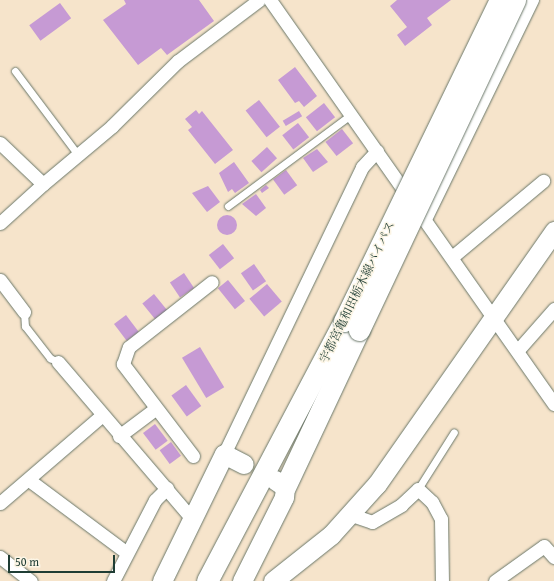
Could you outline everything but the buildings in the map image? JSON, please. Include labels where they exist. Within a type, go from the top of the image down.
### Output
[{"type":"main road","name":"宇都宮亀和田栃木線バイパス","points":[[208,581],[351,326],[500,0]]},
{"type":"main road","points":[[280,484],[351,326],[515,0]]},
{"type":"street","points":[[0,223],[78,155],[178,61],[260,0]]},
{"type":"street","points":[[270,0],[495,317],[554,404]]},
{"type":"street","points":[[425,219],[532,0]]},
{"type":"street","points":[[0,143],[43,184]]},
{"type":"street","points":[[162,581],[362,167],[377,152]]},
{"type":"street","points":[[452,257],[543,182]]},
{"type":"street","points":[[273,581],[352,515],[400,454],[554,231]]},
{"type":"street","points":[[0,280],[24,312]]},
{"type":"street","points":[[194,456],[155,409],[123,364],[129,347],[212,282]]},
{"type":"street","points":[[518,350],[554,310]]},
{"type":"street","points":[[58,362],[101,416],[167,488],[192,519]]},
{"type":"street","points":[[119,436],[155,409]]},
{"type":"street","points":[[0,503],[29,480],[101,416]]},
{"type":"street","points":[[224,454],[244,464]]},
{"type":"street","points":[[29,480],[127,553]]},
{"type":"street","points":[[242,581],[284,497],[280,484]]},
{"type":"street","points":[[113,581],[155,500],[167,488]]},
{"type":"street","points":[[352,515],[372,522],[401,505],[418,489],[432,502],[441,519],[442,581]]},
{"type":"street","points":[[495,581],[544,546],[554,557]]},
{"type":"street","points":[[0,557],[31,581]]},
{"type":"lane","points":[[15,71],[78,155]]},
{"type":"lane","points":[[228,206],[352,114]]},
{"type":"lane","points":[[24,312],[25,326],[50,358],[58,362]]},
{"type":"lane","points":[[418,489],[454,432]]}]
